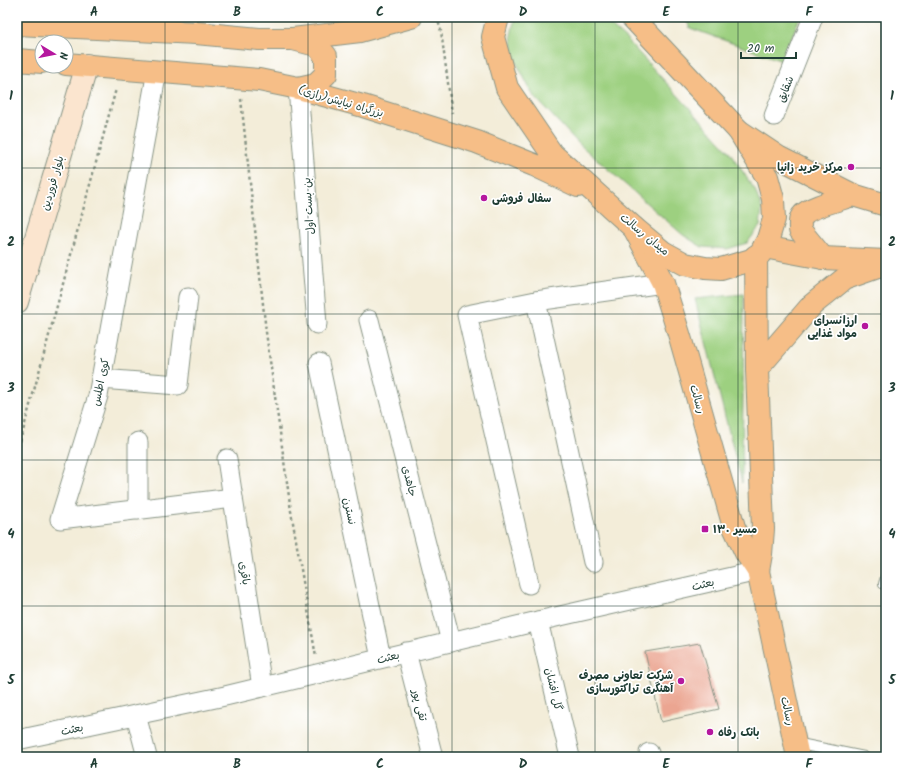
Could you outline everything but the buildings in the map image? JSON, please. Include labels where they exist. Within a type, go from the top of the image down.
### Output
[{"type":"main road","points":[[17,24],[196,33],[259,39],[293,39],[360,31],[411,17]]},
{"type":"main road","name":"میدان رسالت","points":[[498,17],[493,37],[508,88],[552,154],[634,228],[669,255],[685,264],[705,268],[721,269],[738,265],[751,260],[760,252]]},
{"type":"main road","points":[[632,17],[739,132],[767,177],[773,199],[774,219],[768,239],[760,252],[824,258],[886,261]]},
{"type":"main road","points":[[293,39],[316,45],[326,56],[326,74],[316,84],[298,88]]},
{"type":"main road","points":[[17,60],[34,61]]},
{"type":"main road","name":"بزرگراه نیایش(رازی)","points":[[76,64],[259,80],[298,88],[363,106],[477,142],[534,165],[601,197]]},
{"type":"main road","name":"بلوار فروردین","points":[[17,302],[76,64]]},
{"type":"main road","points":[[739,132],[778,157],[853,196],[886,205]]},
{"type":"main road","points":[[824,258],[800,230],[802,215],[809,210],[853,196]]},
{"type":"main road","name":"رسالت","points":[[634,228],[663,283],[680,337],[734,527],[746,553],[758,571],[796,750]]},
{"type":"main road","name":"رسالت","points":[[758,571],[763,529],[758,368],[760,252]]},
{"type":"main road","points":[[758,368],[812,305],[844,279],[878,267],[886,266]]},
{"type":"street","name":"شقایق","points":[[774,116],[813,17]]},
{"type":"street","name":"کوی اطلس","points":[[157,71],[98,396],[60,519],[233,498]]},
{"type":"street","name":"بن بست اول","points":[[298,88],[317,324]]},
{"type":"street","points":[[528,584],[466,315],[536,301],[663,283]]},
{"type":"street","points":[[101,379],[178,385],[188,297]]},
{"type":"street","points":[[536,301],[593,562]]},
{"type":"street","name":"جاهدی","points":[[369,320],[451,642]]},
{"type":"street","name":"نسترن","points":[[319,363],[381,658]]},
{"type":"street","points":[[138,442],[138,510]]},
{"type":"street","name":"باقری","points":[[227,458],[262,687]]},
{"type":"street","name":"بعثت","points":[[17,740],[319,674],[538,621],[758,571]]},
{"type":"street","name":"گل افشان","points":[[538,621],[570,757]]},
{"type":"street","name":"تقی پور","points":[[406,652],[433,757]]},
{"type":"street","points":[[136,715],[147,757]]},
{"type":"lane","points":[[886,577],[884,584],[886,585]]},
{"type":"lane","points":[[796,750],[864,757]]},
{"type":"path","points":[[437,17],[441,31],[453,122],[448,133]]},
{"type":"path","points":[[17,453],[122,68]]},
{"type":"path","points":[[238,78],[267,340],[291,511],[319,674]]},
{"type":"green space","points":[[515,17],[601,17],[627,40],[729,151],[755,190],[762,209],[760,226],[747,243],[727,249],[702,247],[683,235],[578,143],[533,95],[514,58],[511,35]]},
{"type":"green space","points":[[685,17],[800,17],[782,61],[690,28]]},
{"type":"green space","points":[[744,294],[742,483],[695,299]]},
{"type":"place","name":"مرکز خرید زانیا","points":[[851,167]]},
{"type":"place","name":"سفال فروشی","points":[[484,198]]},
{"type":"place","name":"ارزانسرای مواد غذایی","points":[[865,326]]},
{"type":"place","name":"مسیر ۱۳۰","points":[[705,529]]},
{"type":"place","name":"شرکت تعاونی مصرف آهنگری تراکتورسازی","points":[[681,681]]},
{"type":"place","name":"بانک رفاه","points":[[710,732]]}]
